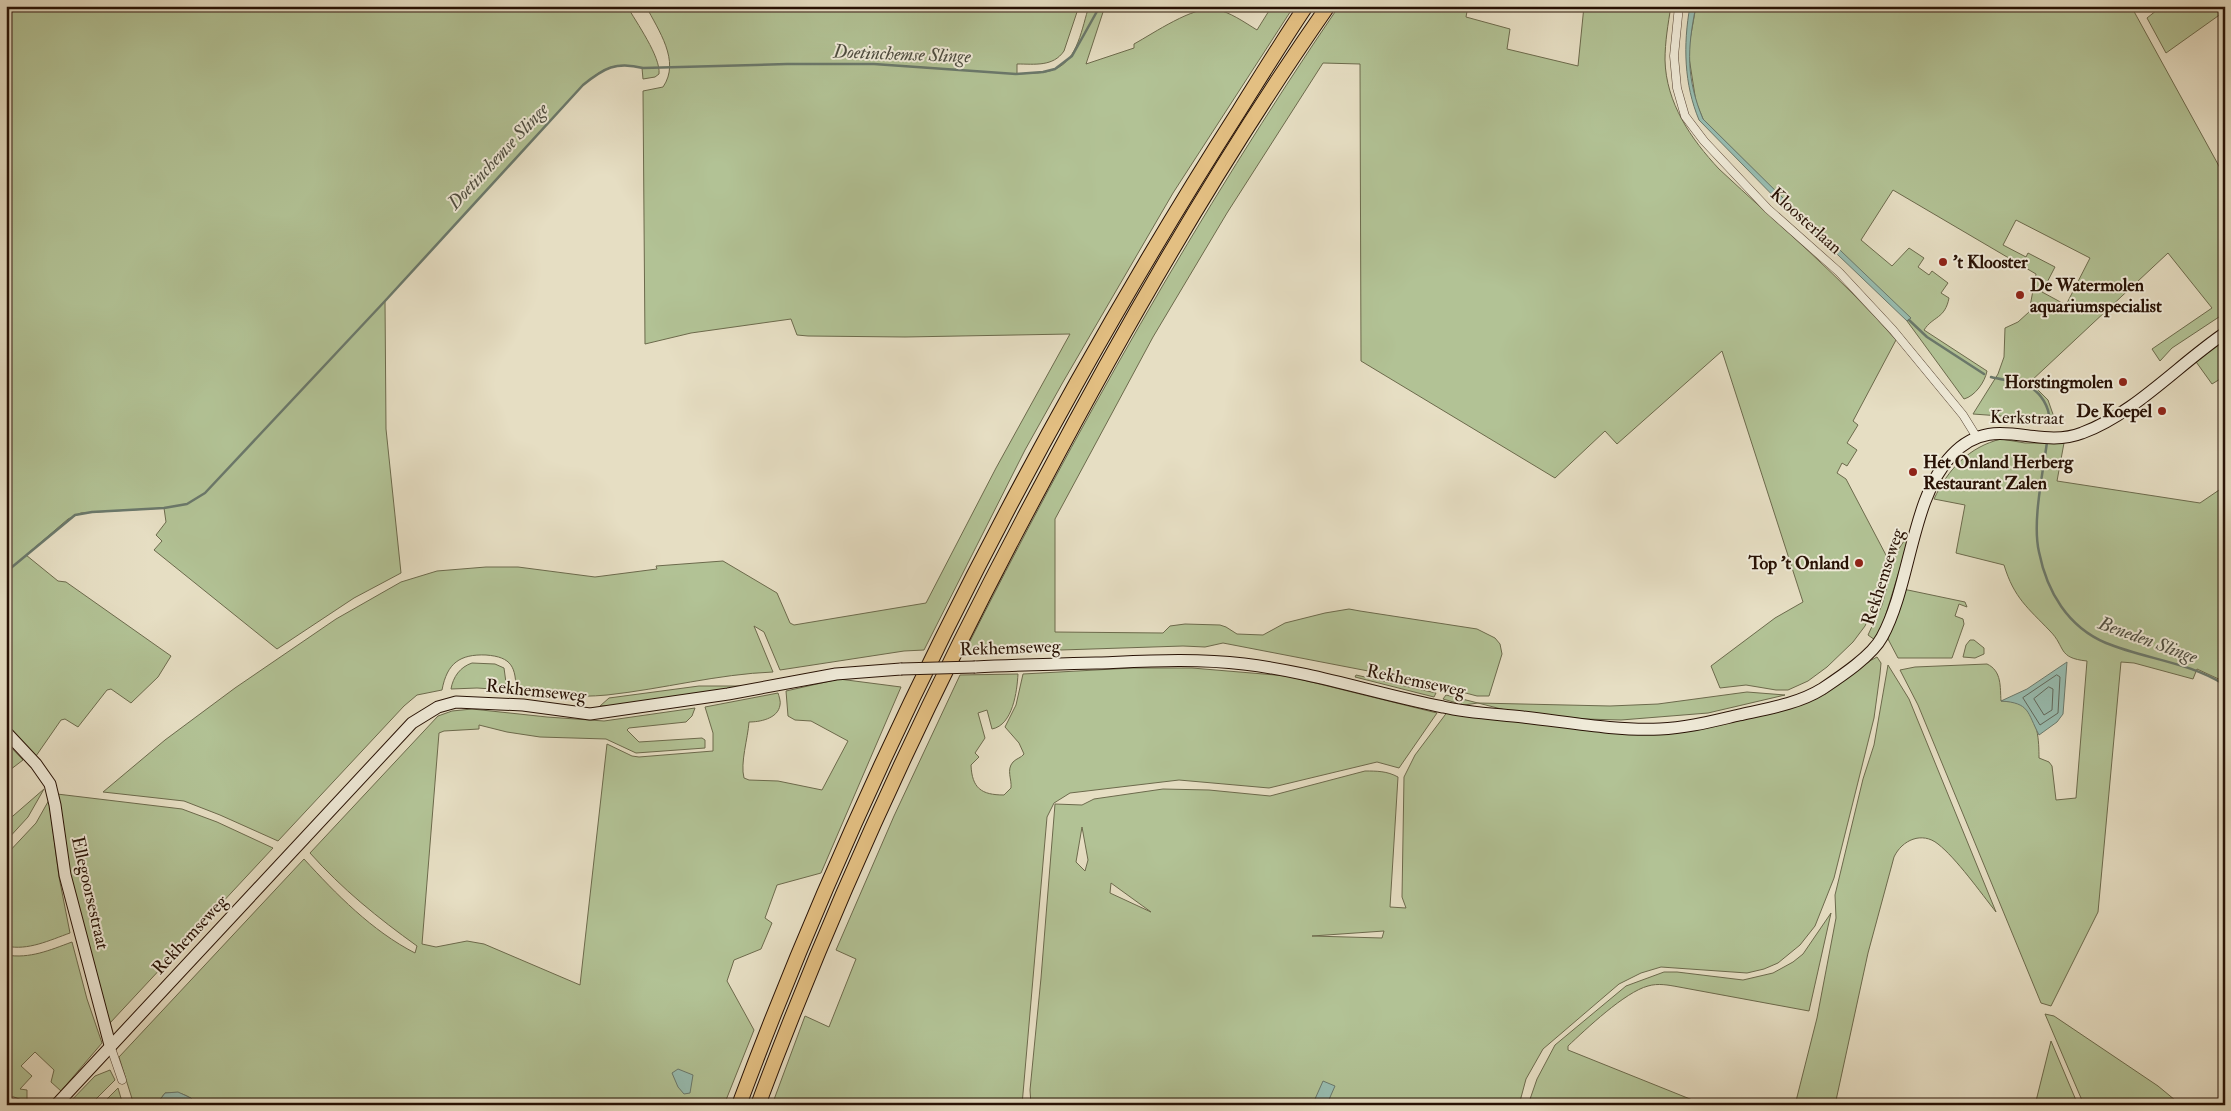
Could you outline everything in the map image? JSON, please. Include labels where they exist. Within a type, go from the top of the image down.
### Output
[{"type":"highway","points":[[739,1105],[808,932],[861,811],[986,551],[1125,295],[1204,166],[1306,6]]},
{"type":"highway","points":[[758,1105],[827,932],[875,821],[1003,556],[1136,310],[1216,179],[1328,6]]},
{"type":"street","name":"Kloosterlaan","points":[[1679,6],[1674,56],[1677,88],[1685,116],[1704,142],[1768,209],[1839,272],[1892,330],[1963,415],[1976,436]]},
{"type":"street","name":"Kerkstraat","points":[[1976,436],[2003,432],[2059,438],[2080,434],[2119,413],[2164,381],[2198,351],[2225,333]]},
{"type":"street","name":"Rekhemseweg","points":[[56,1105],[412,723],[428,712],[456,702],[490,702],[590,714],[728,694],[836,674],[901,669],[1152,661],[1238,663],[1298,672],[1445,708],[1624,729],[1660,729],[1685,726],[1789,703],[1820,690],[1865,657],[1880,641],[1908,564],[1926,496],[1934,480],[1954,452],[1976,436]]},
{"type":"street","name":"Ellegoorsestraat","points":[[6,732],[36,764],[50,784],[55,805],[65,875],[110,1045]]},
{"type":"street","points":[[110,1045],[122,1080]]},
{"type":"green space","points":[[6,6],[627,6],[652,49],[659,67],[659,74],[655,77],[643,79],[642,68],[625,65],[617,66],[604,70],[583,85],[385,301],[386,429],[401,573],[354,598],[277,649],[154,550],[162,541],[156,535],[166,522],[164,508],[81,513],[68,519],[26,555],[58,581],[66,582],[171,656],[158,677],[131,703],[111,689],[107,690],[78,727],[65,719],[61,720],[36,756],[6,726]]},
{"type":"green space","points":[[646,6],[1079,6],[1064,51],[1060,56],[1043,64],[1017,64],[1017,74],[1046,72],[1063,65],[1074,51],[1078,42],[1089,6],[1105,6],[1086,64],[1134,48],[1134,44],[1174,21],[1206,9],[1226,12],[1257,30],[1272,6],[1294,6],[1173,193],[1063,382],[1025,450],[924,650],[904,651],[780,670],[764,632],[754,626],[773,672],[752,673],[607,695],[584,696],[516,692],[515,676],[511,665],[507,661],[495,656],[469,656],[456,662],[451,667],[447,673],[442,690],[417,695],[404,706],[278,841],[184,801],[103,792],[165,740],[235,688],[336,619],[401,582],[437,571],[486,567],[518,567],[595,577],[657,569],[656,566],[723,561],[777,593],[790,623],[794,625],[926,603],[996,468],[1070,334],[905,337],[808,336],[797,335],[791,319],[691,333],[645,344],[643,91],[663,87],[670,67],[666,46]]},
{"type":"green space","points":[[1339,6],[1468,6],[1466,17],[1510,29],[1507,49],[1578,66],[1584,6],[1671,6],[1665,60],[1666,76],[1675,105],[1690,133],[1719,169],[1832,273],[1896,340],[1853,421],[1858,425],[1847,443],[1857,450],[1847,466],[1842,463],[1837,473],[1846,479],[1887,557],[1879,593],[1865,626],[1853,642],[1827,667],[1808,681],[1788,690],[1746,685],[1720,688],[1711,666],[1775,618],[1803,602],[1722,351],[1617,444],[1605,431],[1555,478],[1361,361],[1360,64],[1323,63],[1227,213],[1153,337],[1055,519],[1055,632],[1163,633],[1170,626],[1185,624],[1220,625],[1237,634],[1263,635],[1285,623],[1349,609],[1477,629],[1495,638],[1500,644],[1502,654],[1489,696],[1477,696],[1420,681],[1223,643],[1205,647],[1061,650],[963,655],[1049,489],[1140,324],[1237,163]]},
{"type":"green space","points":[[1696,6],[2131,6],[2225,177],[2225,313],[2172,348],[2160,361],[2152,349],[2212,308],[2168,253],[2030,382],[2048,400],[2055,420],[1973,414],[1998,374],[2004,357],[2005,328],[2018,322],[2029,312],[2036,274],[1893,190],[1861,240],[1892,266],[1909,248],[1924,258],[1918,267],[1929,275],[1932,271],[1948,283],[1941,293],[1949,298],[1945,310],[1927,325],[1924,330],[1987,371],[1979,388],[1972,395],[1964,399],[1907,321],[1910,318],[1773,189],[1703,119],[1696,102],[1688,51]],"holes":[[[2016,220],[2090,258],[2066,305],[2042,292],[2055,267],[2028,253],[2026,257],[2003,245]]]},
{"type":"green space","points":[[2162,6],[2225,6],[2225,11],[2166,53],[2147,18]]},
{"type":"green space","points":[[2225,339],[2225,376],[2212,384],[2194,359]]},
{"type":"green space","points":[[2001,439],[2025,443],[2064,443],[2057,481],[2200,503],[2225,486],[2225,682],[2197,669],[2193,679],[2134,663],[2121,662],[2098,912],[2051,1006],[2041,1003],[1918,705],[1900,670],[1915,667],[1987,664],[1992,667],[1998,675],[2001,701],[2022,704],[2029,711],[2035,723],[2039,758],[2049,762],[2052,766],[2056,800],[2076,798],[2087,661],[2077,660],[2063,651],[2055,637],[2028,609],[2017,594],[2004,565],[1956,553],[1965,505],[1934,499],[1946,478],[1961,461],[1979,448]]},
{"type":"green space","points":[[1912,529],[1882,627],[1875,640],[1868,635],[1882,605],[1896,553]]},
{"type":"green space","points":[[1903,589],[1965,602],[1967,607],[1959,604],[1955,616],[1963,619],[1964,624],[1952,658],[1898,658],[1888,639]]},
{"type":"green space","points":[[1970,640],[1974,640],[1984,648],[1984,654],[1975,658],[1963,657],[1966,645]]},
{"type":"green space","points":[[1877,657],[1881,663],[1874,718],[1834,878],[1815,926],[1800,945],[1778,963],[1764,969],[1747,973],[1661,967],[1641,973],[1619,984],[1543,1049],[1526,1079],[1519,1105],[1031,1105],[1030,1090],[1055,804],[1082,805],[1094,799],[1163,789],[1209,790],[1270,796],[1365,771],[1378,771],[1390,774],[1398,777],[1390,907],[1406,908],[1402,897],[1404,777],[1415,755],[1448,711],[1486,716],[1696,728],[1774,713]],"holes":[[[1082,827],[1088,860],[1085,871],[1076,862]],[[1111,883],[1151,912],[1110,893]],[[1384,931],[1382,938],[1312,936]]]},
{"type":"green space","points":[[472,663],[495,664],[504,668],[507,690],[451,689],[453,680],[458,673]]},
{"type":"green space","points":[[1888,665],[1909,699],[1996,912],[1960,867],[1938,844],[1932,840],[1919,838],[1913,839],[1902,846],[1894,857],[1868,953],[1835,1105],[1795,1105],[1817,1018],[1836,918],[1835,895],[1863,779],[1874,745]]},
{"type":"green space","points":[[1132,668],[1192,668],[1287,676],[1437,713],[1399,768],[1377,762],[1269,788],[1179,780],[1070,793],[1054,803],[1047,817],[1022,1105],[772,1105],[805,1016],[829,1027],[856,959],[836,950],[894,816],[960,675],[1018,674],[1015,698],[1005,721],[992,729],[987,710],[978,713],[985,738],[975,753],[979,757],[971,765],[973,779],[979,789],[989,794],[1004,795],[1011,788],[1011,765],[1024,754],[1019,743],[1005,727],[1016,705],[1023,674]]},
{"type":"green space","points":[[1356,675],[1436,693],[1434,697],[1355,677]]},
{"type":"green space","points":[[839,679],[901,687],[821,873],[777,885],[765,918],[772,923],[761,949],[734,960],[727,981],[754,1030],[724,1105],[196,1105],[186,1096],[178,1093],[165,1093],[159,1101],[159,1105],[134,1105],[119,1057],[304,859],[369,923],[415,953],[417,946],[361,902],[310,853],[438,716],[452,711],[472,709],[604,721],[695,708],[692,716],[686,722],[629,728],[627,730],[639,742],[702,738],[705,740],[705,748],[636,753],[606,739],[540,737],[479,725],[479,729],[439,733],[422,944],[436,947],[467,941],[484,944],[580,985],[607,744],[632,756],[639,757],[713,751],[713,733],[705,707],[778,693],[780,704],[776,714],[763,720],[749,722],[744,758],[744,778],[749,780],[778,781],[822,790],[848,741],[811,721],[795,720],[788,716],[786,691]]},
{"type":"green space","points":[[699,686],[749,686],[632,705],[600,706],[609,698]]},
{"type":"green space","points":[[1747,692],[1785,695],[1708,713],[1621,720],[1585,719],[1513,712],[1478,703],[1610,706],[1658,704]]},
{"type":"green space","points":[[1446,695],[1478,703],[1464,705],[1443,699]]},
{"type":"green space","points":[[6,742],[23,760],[6,773]]},
{"type":"green space","points":[[44,789],[28,817],[6,841],[6,822]]},
{"type":"green space","points":[[57,794],[182,809],[217,822],[273,848],[110,1023],[74,897]]},
{"type":"green space","points":[[49,800],[59,877],[70,933],[31,946],[6,946],[6,855],[36,823]]},
{"type":"green space","points":[[1831,913],[1809,1011],[1659,984],[1652,985],[1617,1003],[1568,1046],[1568,1050],[1705,1105],[1528,1105],[1537,1079],[1555,1045],[1626,986],[1664,972],[1743,980],[1773,973],[1803,954]]},
{"type":"green space","points":[[72,942],[87,999],[102,1043],[61,1091],[51,1082],[54,1070],[35,1052],[21,1066],[32,1076],[20,1089],[27,1090],[27,1102],[6,1094],[6,955],[32,955]]},
{"type":"green space","points":[[2045,1014],[2054,1016],[2158,1086],[2181,1105],[2084,1105]]},
{"type":"green space","points":[[2051,1041],[2078,1105],[2035,1105]]},
{"type":"green space","points":[[110,1070],[115,1080],[90,1105],[67,1105],[95,1076]]},
{"type":"green space","points":[[118,1088],[123,1105],[101,1105]]},
{"type":"water","points":[[1690,6],[1696,6],[1690,50],[1691,77],[1697,104],[1703,119],[1791,206],[1818,229],[1911,318],[1907,321],[1815,233],[1787,210],[1699,120],[1690,92],[1686,64],[1686,35]]},
{"type":"water","points":[[2067,662],[2063,714],[2057,722],[2039,735],[2023,707],[2001,701],[2027,689]]},
{"type":"water","points":[[678,1069],[693,1075],[690,1093],[684,1094],[678,1087],[672,1073]]},
{"type":"water","points":[[1323,1081],[1335,1086],[1327,1104],[1315,1099]]},
{"type":"water","points":[[178,1092],[191,1098],[196,1105],[159,1105],[159,1101],[165,1093]]},
{"type":"waterway","name":"Doetinchemse Slinge","points":[[6,572],[75,515],[92,512],[164,508],[187,504],[205,493],[385,301],[583,85],[604,70],[625,65],[643,68],[787,64],[874,64],[1016,74],[1043,72],[1055,69],[1072,56],[1100,6]]},
{"type":"waterway","name":"Beneden Slinge","points":[[1909,320],[1927,337],[1984,374]]},
{"type":"waterway","name":"Beneden Slinge","points":[[1991,377],[2031,388],[2047,406],[2049,423]]},
{"type":"waterway","name":"Beneden Slinge","points":[[2047,442],[2037,512],[2037,540],[2048,581],[2061,606],[2081,628],[2106,643],[2197,671],[2225,685]]},
{"type":"place","name":"'t Klooster","points":[[1943,262]]},
{"type":"place","name":"De Watermolen aquariumspecialist","points":[[2020,295]]},
{"type":"place","name":"Horstingmolen","points":[[2123,382]]},
{"type":"place","name":"De Koepel","points":[[2162,411]]},
{"type":"place","name":"Het Onland Herberg Restaurant Zalen","points":[[1913,472]]},
{"type":"place","name":"Top 't Onland","points":[[1859,563]]}]
